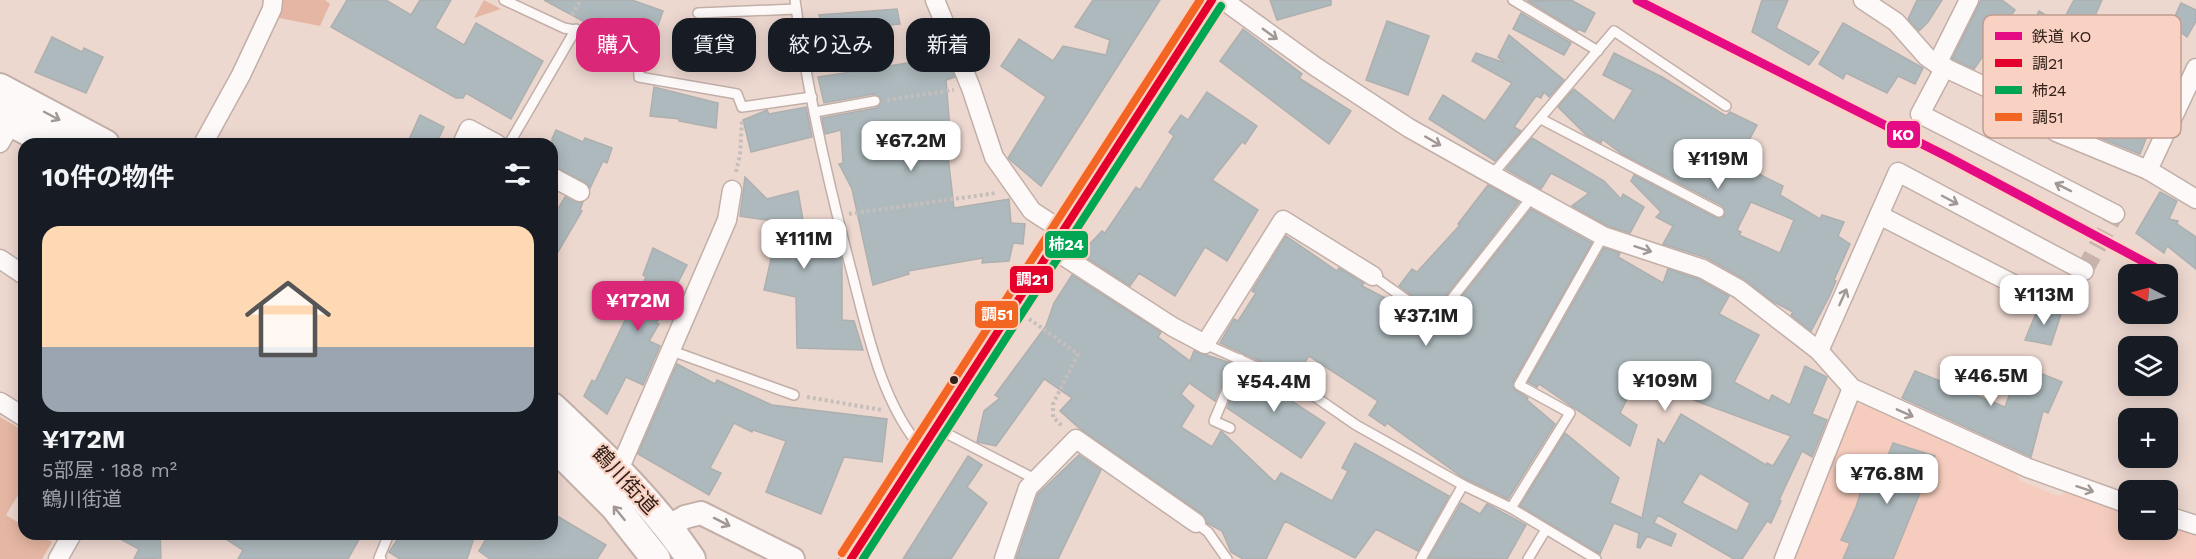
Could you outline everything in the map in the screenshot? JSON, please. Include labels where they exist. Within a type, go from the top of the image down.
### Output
[{"type":"main road","points":[[0,88],[94,138]]},
{"type":"main road","points":[[4,127],[35,138]]},
{"type":"main road","name":"鶴川街道","points":[[558,413],[619,470],[668,527],[691,559]]},
{"type":"main road","name":"鶴川街道","points":[[558,450],[615,507],[656,559]]},
{"type":"street","points":[[206,138],[242,75],[272,9],[273,0]]},
{"type":"street","points":[[936,0],[971,88],[994,157],[1032,211],[1057,240],[1173,327],[1204,344],[1282,220],[1373,276]]},
{"type":"street","points":[[851,559],[1212,0]]},
{"type":"street","points":[[1223,0],[1316,67],[1409,128],[1492,175],[1603,236],[1703,269],[1739,289],[1820,351],[1852,388],[2028,468],[2118,500]]},
{"type":"street","points":[[1863,0],[1896,22],[1927,57],[1983,86]]},
{"type":"street","points":[[1969,0],[1920,114],[2115,214]]},
{"type":"street","points":[[2181,102],[2195,73]]},
{"type":"street","points":[[465,138],[469,129],[486,138]]},
{"type":"street","points":[[2071,138],[2148,170],[2196,199]]},
{"type":"street","points":[[2148,170],[2164,138]]},
{"type":"street","points":[[1820,351],[1898,172],[2084,271]]},
{"type":"street","points":[[558,181],[580,192]]},
{"type":"street","points":[[619,470],[727,220],[732,190]]},
{"type":"street","points":[[1879,215],[2027,291]]},
{"type":"street","points":[[0,259],[18,271]]},
{"type":"street","points":[[1784,559],[1852,388]]},
{"type":"street","points":[[0,402],[18,413]]},
{"type":"street","points":[[1004,559],[1028,488],[1076,439],[1196,522]]},
{"type":"street","points":[[668,527],[685,517],[701,513],[794,559]]},
{"type":"street","points":[[2178,519],[2196,525]]},
{"type":"street","points":[[58,559],[69,540]]},
{"type":"lane","points":[[504,0],[564,28],[576,29],[512,138]]},
{"type":"lane","points":[[1513,0],[1598,51]]},
{"type":"lane","points":[[698,13],[795,4],[837,216],[870,340],[898,412],[909,433],[922,449]]},
{"type":"lane","points":[[1492,175],[1614,31],[1726,106]]},
{"type":"lane","points":[[639,72],[639,77],[737,94],[742,107],[812,97]]},
{"type":"lane","points":[[815,112],[875,101]]},
{"type":"lane","points":[[1541,119],[1719,212]]},
{"type":"lane","points":[[1373,276],[1435,320],[1532,197]]},
{"type":"lane","points":[[1510,508],[1570,413],[1519,385],[1603,236]]},
{"type":"lane","points":[[1204,344],[1301,387],[1356,425],[1462,485],[1510,508],[1545,531],[1596,559]]},
{"type":"lane","points":[[672,351],[794,395]]},
{"type":"lane","points":[[1230,428],[1214,421],[1240,359]]},
{"type":"lane","points":[[936,428],[1036,480]]},
{"type":"lane","points":[[1420,559],[1462,485]]},
{"type":"lane","points":[[1196,522],[1208,532],[1227,559]]},
{"type":"lane","points":[[1528,559],[1545,531]]},
{"type":"lane","points":[[381,559],[387,540]]},
{"type":"path","points":[[875,101],[971,88]]},
{"type":"path","points":[[732,190],[740,154],[742,107]]},
{"type":"path","points":[[837,216],[1017,190]]},
{"type":"path","points":[[1029,319],[1078,354],[1053,404],[1053,417],[1076,439]]},
{"type":"path","points":[[794,395],[898,412]]},
{"type":"shaded area","points":[[267,0],[325,0],[330,4],[320,26],[279,18]]},
{"type":"shaded area","points":[[484,0],[501,9],[474,18]]},
{"type":"shaded area","points":[[1869,403],[2014,467],[2019,480],[2058,496],[2070,491],[2118,508],[2118,540],[2178,540],[2178,528],[2196,534],[2196,559],[1793,559],[1854,406]]},
{"type":"shaded area","points":[[0,417],[18,428],[18,495],[6,515],[18,522],[18,540],[52,542],[42,559],[0,559]]},
{"type":"building","points":[[347,0],[386,0],[411,15],[420,0],[451,0],[435,28],[464,45],[476,23],[543,61],[511,119],[466,93],[463,98],[456,98],[331,27]]},
{"type":"building","points":[[544,0],[632,0],[663,11],[660,19],[577,18]]},
{"type":"building","points":[[1093,0],[1160,0],[1041,186],[1008,158],[1046,97],[1001,66],[1019,39],[1053,61],[1063,46],[1106,55],[1110,40],[1075,27]]},
{"type":"building","points":[[1270,0],[1331,0],[1331,5],[1277,20]]},
{"type":"building","points":[[1571,0],[1595,13],[1585,32],[1578,29],[1577,31],[1528,1]]},
{"type":"building","points":[[1762,0],[1788,0],[1776,28],[1819,52],[1809,65],[1752,32]]},
{"type":"building","points":[[1917,0],[1942,0],[1928,22],[1919,31],[1908,19]]},
{"type":"building","points":[[1981,0],[2002,0],[2015,10],[2012,15],[1983,15],[1983,56],[1974,69],[1952,59]]},
{"type":"building","points":[[2074,0],[2102,0],[2095,15],[2066,15]]},
{"type":"building","points":[[2181,3],[2196,10],[2196,21],[2187,37],[2181,32],[2181,15],[2176,15]]},
{"type":"building","points":[[897,9],[900,24],[894,24],[894,18],[820,18],[819,15]]},
{"type":"building","points":[[1521,13],[1571,43],[1564,55],[1513,29]]},
{"type":"building","points":[[1387,21],[1429,36],[1408,95],[1366,80]]},
{"type":"building","points":[[1843,23],[1923,68],[1915,84],[1898,76],[1887,93],[1846,73],[1843,79],[1819,64]]},
{"type":"building","points":[[1243,29],[1302,74],[1299,78],[1351,111],[1329,144],[1220,61]]},
{"type":"building","points":[[1509,35],[1564,80],[1549,97],[1544,92],[1541,98],[1536,96],[1514,127],[1521,131],[1495,161],[1429,119],[1443,95],[1485,121],[1512,83],[1472,61],[1476,53],[1505,63],[1498,57]]},
{"type":"building","points":[[52,37],[82,52],[84,48],[103,57],[86,93],[35,72]]},
{"type":"building","points":[[1614,53],[1662,77],[1726,116],[1730,112],[1757,125],[1737,163],[1783,186],[1780,195],[1820,219],[1822,215],[1844,222],[1838,236],[1850,244],[1829,297],[1811,331],[1791,315],[1793,312],[1772,301],[1744,279],[1707,258],[1663,244],[1673,226],[1656,217],[1661,212],[1631,181],[1634,175],[1716,218],[1725,216],[1723,206],[1622,154],[1602,139],[1601,143],[1586,135],[1558,107],[1574,89],[1614,121],[1633,90],[1603,75]],"holes":[[[1751,202],[1794,220],[1780,253],[1739,235],[1741,232],[1737,230]]]},
{"type":"building","points":[[906,63],[906,72],[953,72],[955,77],[946,80],[952,155],[948,156],[954,208],[1009,199],[1011,223],[1025,224],[1023,244],[1013,243],[1009,261],[982,263],[983,258],[908,271],[909,274],[873,285],[852,189],[839,164],[843,163],[841,130],[825,134],[822,118],[876,108],[881,99],[874,94],[824,103],[818,77],[850,72],[894,72],[894,65]]},
{"type":"building","points":[[654,87],[718,103],[716,128],[679,121],[680,119],[650,116]]},
{"type":"building","points":[[1207,92],[1257,126],[1245,144],[1242,142],[1212,180],[1258,210],[1227,261],[1205,247],[1175,296],[1139,273],[1130,286],[1084,256],[1086,253],[1083,251],[1102,231],[1105,233],[1136,187],[1140,190],[1174,136],[1169,132],[1181,115],[1188,120]]},
{"type":"building","points":[[806,107],[812,137],[751,152],[743,120],[767,110],[769,114]]},
{"type":"building","points":[[420,115],[444,127],[439,138],[410,138]]},
{"type":"building","points":[[556,130],[583,142],[585,138],[612,148],[607,163],[603,161],[590,188],[585,182],[558,169],[558,138],[552,138]]},
{"type":"building","points":[[1532,138],[1604,181],[1621,199],[1623,194],[1644,207],[1630,233],[1608,226],[1572,206],[1589,193],[1551,173],[1541,189],[1506,169]]},
{"type":"building","points":[[2100,138],[2146,138],[2140,154]]},
{"type":"building","points":[[745,177],[767,199],[798,191],[804,226],[831,220],[842,262],[842,320],[854,321],[863,350],[797,348],[796,297],[764,290],[773,250],[766,249],[773,221],[740,216]]},
{"type":"building","points":[[1488,185],[1519,202],[1434,311],[1399,286],[1412,269],[1417,272],[1460,225],[1458,224]]},
{"type":"building","points":[[2160,192],[2177,201],[2169,219],[2178,221],[2177,224],[2196,237],[2196,269],[2167,246],[2164,253],[2136,233]]},
{"type":"building","points":[[565,197],[575,202],[583,202],[580,210],[582,211],[558,252],[558,209]]},
{"type":"building","points":[[1531,209],[1592,243],[1513,382],[1514,389],[1528,398],[1527,400],[1555,424],[1508,499],[1462,477],[1387,423],[1385,426],[1369,415],[1378,401],[1309,356],[1295,377],[1220,343],[1234,319],[1238,321],[1256,293],[1252,291],[1286,236],[1337,271],[1339,268],[1364,283],[1362,286],[1389,300],[1391,297],[1435,327],[1440,324]]},
{"type":"building","points":[[653,248],[687,265],[671,296],[674,298],[656,323],[659,324],[649,341],[660,346],[643,385],[626,377],[607,414],[584,396],[592,380],[595,382],[646,277],[643,275]]},
{"type":"building","points":[[1604,248],[1620,253],[1618,257],[1663,283],[1668,269],[1698,279],[1729,296],[1719,314],[1759,335],[1734,382],[1769,401],[1772,395],[1790,405],[1805,366],[1827,377],[1812,414],[1827,420],[1812,457],[1802,451],[1771,523],[1767,521],[1742,559],[1734,559],[1658,515],[1654,523],[1676,534],[1671,546],[1647,536],[1640,548],[1637,547],[1639,533],[1614,523],[1600,554],[1520,506],[1565,433],[1619,478],[1610,503],[1642,518],[1658,439],[1664,444],[1681,414],[1766,465],[1767,463],[1773,466],[1791,436],[1696,401],[1668,387],[1670,380],[1653,376],[1652,379],[1640,374],[1620,413],[1637,425],[1630,446],[1539,384],[1537,387],[1528,382]],"holes":[[[1700,473],[1750,503],[1737,531],[1682,503]]]},
{"type":"building","points":[[1072,275],[1161,332],[1158,337],[1190,361],[1194,351],[1231,363],[1215,401],[1189,383],[1181,394],[1194,406],[1181,427],[1212,447],[1221,431],[1275,482],[1281,473],[1332,501],[1348,471],[1342,468],[1355,443],[1449,496],[1418,551],[1376,529],[1355,558],[1285,521],[1266,559],[1243,559],[1231,552],[1222,531],[1207,523],[1202,514],[1079,428],[1060,411],[1072,398],[1044,379],[996,446],[977,442],[984,411],[1000,398],[995,395],[1046,326],[1054,303]]},
{"type":"building","points":[[2039,306],[2061,314],[2051,345],[2025,340]]},
{"type":"building","points":[[677,364],[715,384],[717,380],[772,405],[887,419],[882,462],[844,457],[821,514],[766,492],[786,441],[753,430],[752,432],[734,423],[710,468],[721,473],[709,495],[638,454]]},
{"type":"building","points":[[2020,365],[2062,382],[2048,413],[2043,411],[2031,457],[1902,398],[1915,371],[2005,407]]},
{"type":"building","points":[[1243,369],[1288,388],[1283,395],[1325,423],[1301,458],[1227,408]]},
{"type":"building","points":[[1893,443],[1935,456],[1893,559],[1843,559],[1850,543],[1841,540],[1856,507],[1866,474],[1878,481]]},
{"type":"building","points":[[1079,455],[1101,470],[1058,559],[1016,559],[1038,494]]},
{"type":"building","points":[[968,456],[982,465],[967,487],[987,503],[951,559],[903,559]]},
{"type":"building","points":[[1461,503],[1480,514],[1487,504],[1526,525],[1507,559],[1429,558]]},
{"type":"building","points":[[558,517],[606,545],[597,559],[490,559],[479,551],[485,540],[558,540]]},
{"type":"building","points":[[122,540],[160,540],[161,558],[134,559],[139,549]]},
{"type":"building","points":[[227,540],[359,540],[348,559],[238,559],[243,550]]},
{"type":"building","points":[[397,540],[473,541],[467,559],[400,559],[389,552]]},
{"type":"tunnel","points":[[2084,271],[2115,214]]},
{"type":"rail line","name":"KO","points":[[1637,0],[1948,157],[2148,264]]},
{"type":"transit line","name":"調51","points":[[842,553],[1200,0]]},
{"type":"transit line","name":"調21","points":[[851,559],[1212,0]]},
{"type":"transit line","name":"柿24","points":[[863,559],[1221,6]]}]
